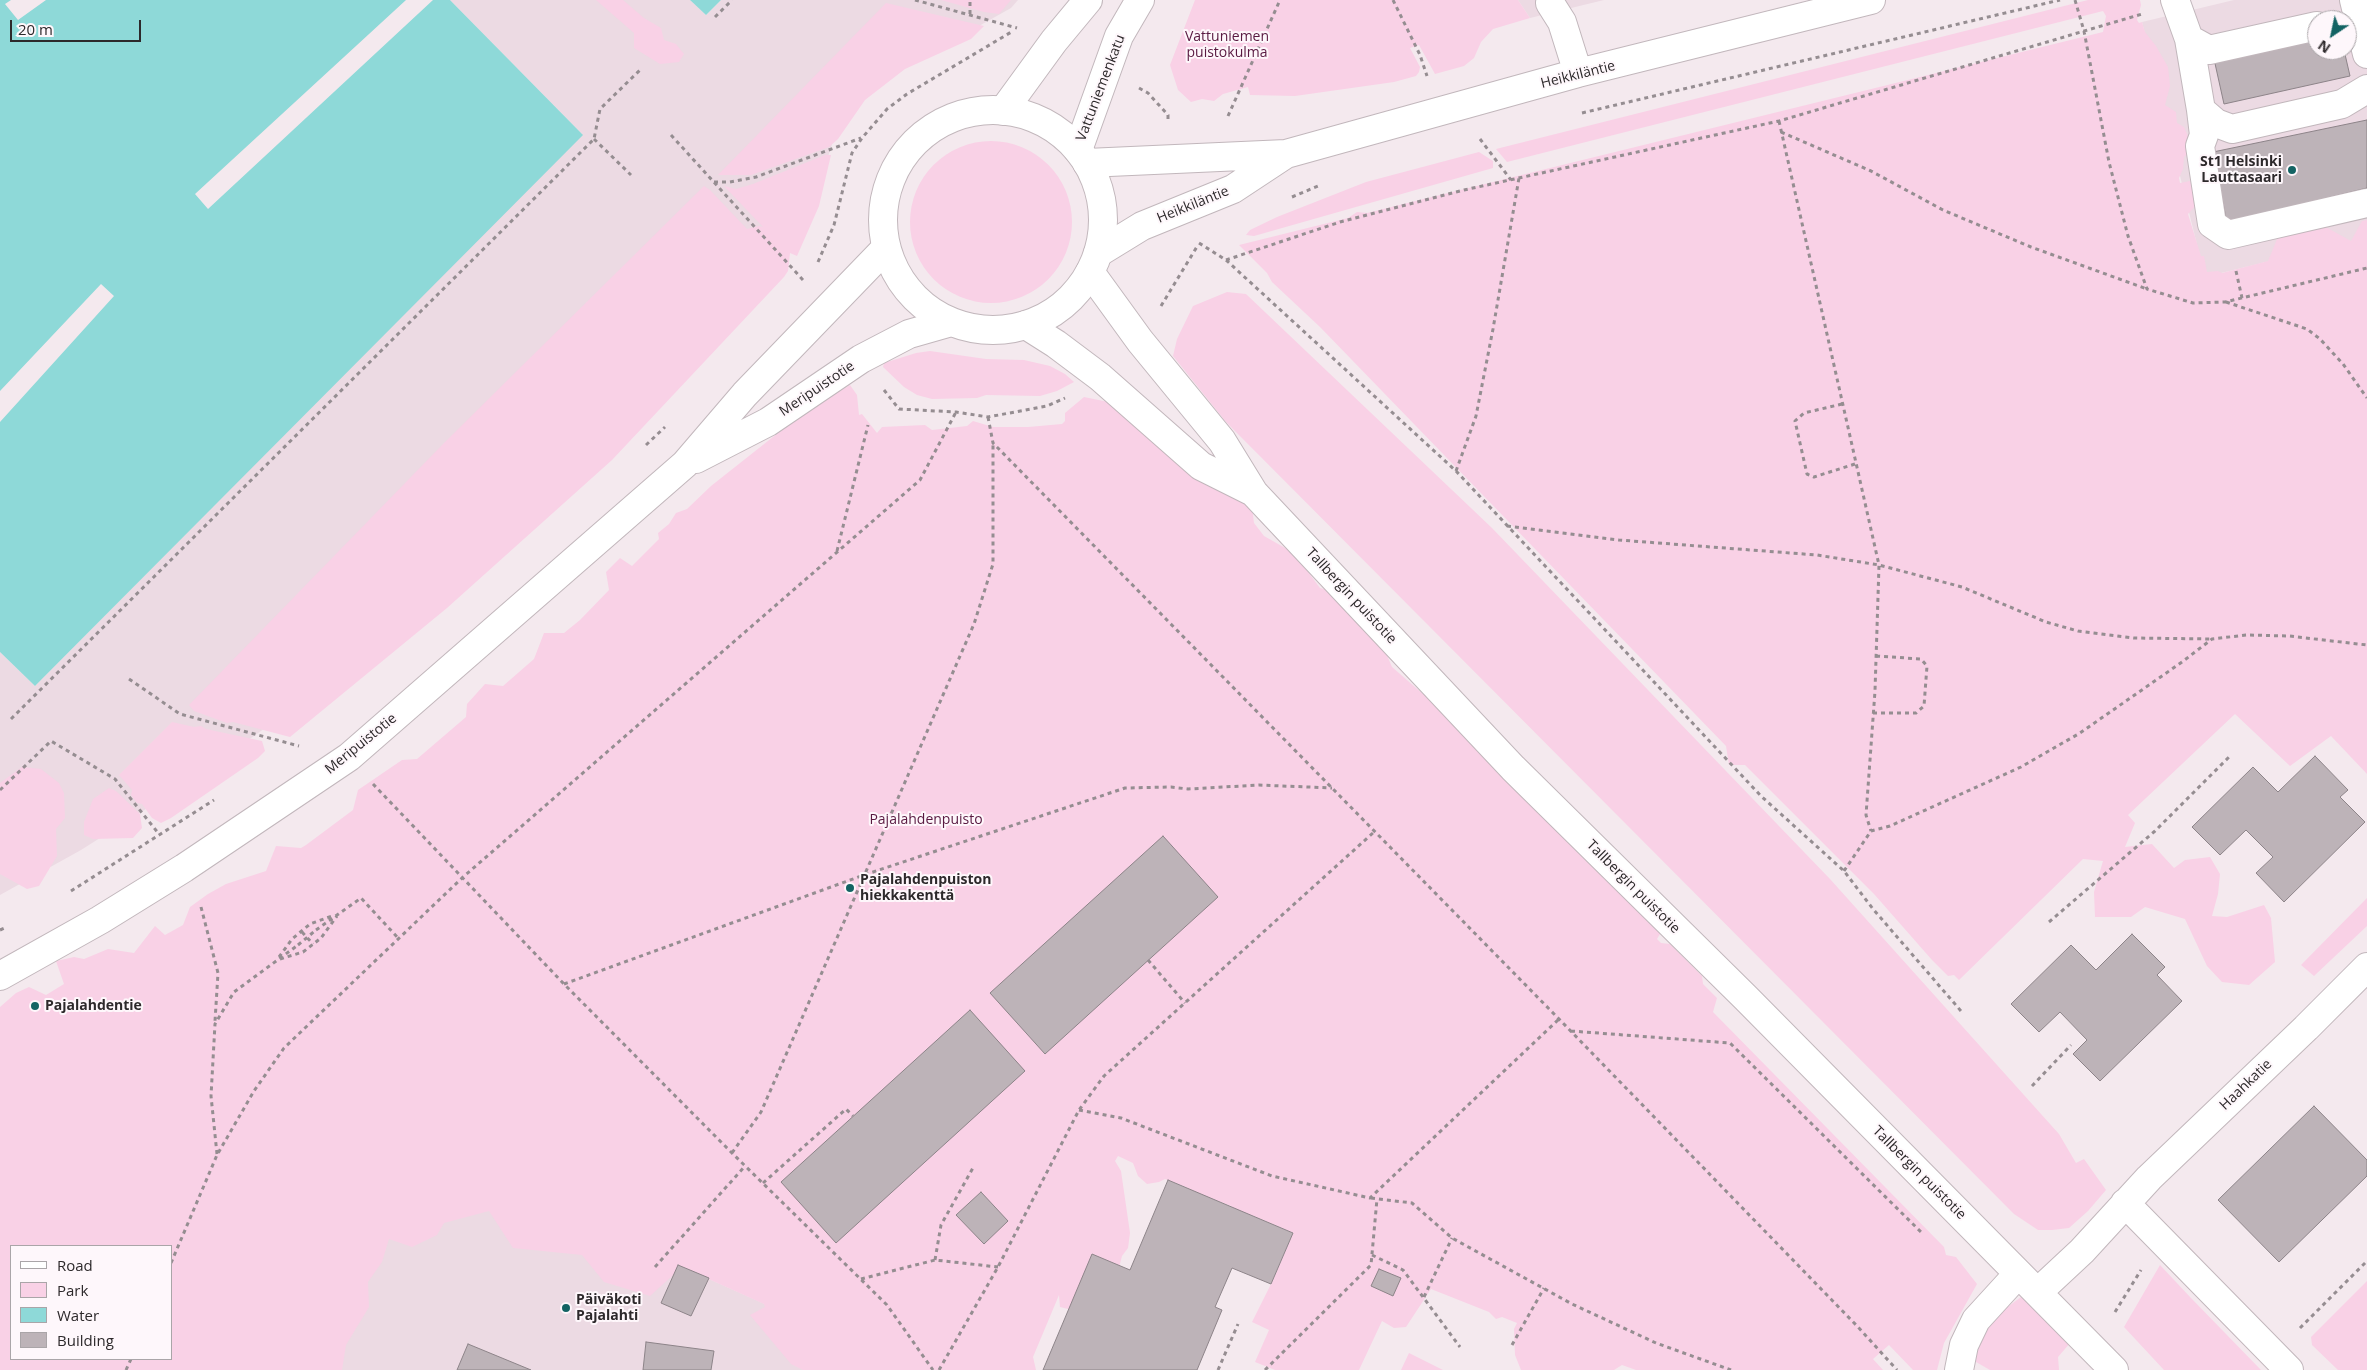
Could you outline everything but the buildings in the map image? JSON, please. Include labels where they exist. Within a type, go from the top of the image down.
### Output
[{"type":"street","points":[[1003,111],[1088,0]]},
{"type":"street","name":"Vattuniemenkatu","points":[[1083,157],[1119,36],[1140,0]]},
{"type":"street","name":"Heikkiläntie","points":[[1083,157],[1286,154],[1578,73],[1871,0]]},
{"type":"street","points":[[2174,0],[2188,39],[2202,110],[2204,135],[2200,146],[2212,224],[2228,235],[2367,203]]},
{"type":"street","points":[[1550,3],[1562,22],[1578,73]]},
{"type":"street","points":[[2351,8],[2367,54]]},
{"type":"street","points":[[2188,39],[2209,50],[2307,28]]},
{"type":"street","points":[[2202,110],[2216,123],[2232,129],[2342,104],[2367,89]]},
{"type":"street","points":[[1003,111],[1020,114],[1052,127],[1083,157],[1101,198],[1102,235],[1094,262],[1078,290],[1064,304],[1046,317],[1007,330],[988,330],[951,322],[933,313],[903,285],[893,268],[886,248],[883,231],[885,196],[898,163],[908,149],[928,131],[951,118],[968,113],[1003,111]]},
{"type":"street","name":"Heikkiläntie","points":[[1094,262],[1142,226],[1233,190],[1286,154]]},
{"type":"street","name":"Meripuistotie","points":[[0,976],[100,920],[184,868],[349,757],[685,464],[745,394],[886,248]]},
{"type":"street","name":"Tallbergin puistotie","points":[[1094,262],[1140,341],[1222,442],[1254,493],[1513,768],[1746,998],[2114,1370]]},
{"type":"street","name":"Meripuistotie","points":[[685,464],[768,422],[861,359],[885,346],[909,334],[951,322]]},
{"type":"street","name":"Tallbergin puistotie","points":[[1026,325],[1056,344],[1100,378],[1201,466],[1254,493]]},
{"type":"street","name":"Haahkatie","points":[[2125,1203],[2306,1028],[2367,966]]},
{"type":"street","points":[[1959,1370],[1964,1345],[1976,1320],[2028,1283],[2082,1251],[2125,1203],[2289,1370]]},
{"type":"path","points":[[715,17],[732,0]]},
{"type":"path","points":[[915,0],[1018,28]]},
{"type":"path","points":[[970,0],[970,14]]},
{"type":"path","points":[[1228,116],[1280,0]]},
{"type":"path","points":[[1393,0],[1420,55],[1430,84]]},
{"type":"path","points":[[1576,114],[2060,0]]},
{"type":"path","points":[[2075,0],[2084,31],[2112,171],[2128,236],[2147,290]]},
{"type":"path","points":[[1226,260],[1340,222],[1464,190],[1779,121],[2139,15]]},
{"type":"path","points":[[815,269],[834,225],[852,153],[862,138],[887,109],[907,94],[1018,28],[1024,21]]},
{"type":"path","points":[[11,719],[594,139],[600,108],[640,70]]},
{"type":"path","points":[[1134,85],[1148,93],[1168,115],[1169,131]]},
{"type":"path","points":[[1779,121],[1879,565],[1874,713],[1866,815],[1871,831]]},
{"type":"path","points":[[1781,132],[1871,171],[1943,210],[2032,247],[2147,290],[2193,303],[2225,302],[2367,268]]},
{"type":"path","points":[[671,135],[807,285]]},
{"type":"path","points":[[1474,139],[1489,135]]},
{"type":"path","points":[[1480,137],[1512,180]]},
{"type":"path","points":[[714,182],[730,182],[756,177],[862,138]]},
{"type":"path","points":[[594,139],[631,175]]},
{"type":"path","points":[[1456,471],[1476,416],[1494,329],[1519,178]]},
{"type":"path","points":[[1285,200],[1321,185]]},
{"type":"path","points":[[1140,341],[1199,243],[1207,238]]},
{"type":"path","points":[[1199,243],[1226,260],[1456,471],[1761,796],[1844,871],[1873,909],[1961,1011]]},
{"type":"path","points":[[2225,302],[2307,329],[2320,339],[2343,364],[2367,398]]},
{"type":"path","points":[[899,409],[956,412],[988,417],[1047,406],[1069,396]]},
{"type":"path","points":[[1842,404],[1804,413],[1795,420],[1808,474],[1814,477],[1855,464]]},
{"type":"path","points":[[172,1261],[217,1155],[254,1091],[284,1048],[462,878],[920,480],[956,412]]},
{"type":"path","points":[[732,1153],[761,1112],[974,624],[993,564],[993,443],[988,417]]},
{"type":"path","points":[[643,448],[670,421]]},
{"type":"path","points":[[837,552],[868,424]]},
{"type":"path","points":[[993,443],[1571,1031],[1852,1320],[1898,1370]]},
{"type":"path","points":[[1507,526],[1619,540],[1817,555],[1879,565],[1962,586],[2046,622],[2078,631],[2134,638],[2212,639],[2246,635],[2289,636],[2367,645]]},
{"type":"path","points":[[1844,871],[1871,831],[1890,826],[2029,762],[2080,733],[2212,639]]},
{"type":"path","points":[[1874,713],[1916,713],[1924,706],[1927,666],[1921,659],[1876,656]]},
{"type":"path","points":[[129,679],[180,714],[300,746]]},
{"type":"path","points":[[292,751],[307,741]]},
{"type":"path","points":[[0,790],[51,742],[115,779],[160,834]]},
{"type":"path","points":[[2049,922],[2155,831],[2231,755]]},
{"type":"path","points":[[564,984],[864,875],[1125,788],[1171,787],[1188,789],[1259,785],[1332,788]]},
{"type":"path","points":[[376,788],[564,984],[763,1184],[887,1305],[933,1370]]},
{"type":"path","points":[[64,895],[217,798]]},
{"type":"path","points":[[939,1370],[998,1267],[1079,1110],[1104,1076],[1374,832]]},
{"type":"path","points":[[215,1024],[234,992],[361,898],[399,940]]},
{"type":"path","points":[[201,907],[218,973],[212,1096],[217,1155]]},
{"type":"path","points":[[277,960],[292,939],[310,924],[338,914]]},
{"type":"path","points":[[277,960],[303,952],[321,938],[338,914]]},
{"type":"path","points":[[0,930],[8,926]]},
{"type":"path","points":[[302,932],[313,944]]},
{"type":"path","points":[[1148,960],[1185,1003]]},
{"type":"path","points":[[1370,1198],[1559,1019]]},
{"type":"path","points":[[1571,1031],[1730,1043],[1923,1234]]},
{"type":"path","points":[[2032,1086],[2071,1045]]},
{"type":"path","points":[[763,1184],[846,1109],[853,1116]]},
{"type":"path","points":[[1079,1110],[1121,1118],[1272,1176],[1370,1198],[1412,1203],[1452,1238],[1544,1288],[1656,1343],[1731,1370]]},
{"type":"path","points":[[655,1266],[745,1166]]},
{"type":"path","points":[[935,1260],[941,1225],[974,1166]]},
{"type":"path","points":[[1265,1370],[1372,1265],[1377,1199]]},
{"type":"path","points":[[1424,1297],[1452,1238]]},
{"type":"path","points":[[1372,1256],[1403,1270],[1460,1347]]},
{"type":"path","points":[[861,1279],[935,1260],[998,1267]]},
{"type":"path","points":[[2115,1312],[2146,1261]]},
{"type":"path","points":[[2302,1326],[2367,1261]]},
{"type":"path","points":[[1512,1345],[1544,1288]]},
{"type":"path","points":[[1218,1370],[1238,1324]]},
{"type":"shaded area","points":[[450,0],[690,0],[706,15],[721,0],[1018,0],[1011,8],[881,81],[838,126],[809,215],[298,705],[187,783],[81,850],[0,895],[0,652],[35,686],[582,134]]},
{"type":"shaded area","points":[[1518,0],[1604,0],[1530,18]]},
{"type":"shaded area","points":[[2234,0],[2367,0],[2367,237],[2205,277],[2142,22]]},
{"type":"shaded area","name":"Päiväkoti Pajalahti","points":[[418,1162],[662,1258],[888,1359],[883,1370],[330,1370]]},
{"type":"green space","points":[[596,0],[623,0],[644,18],[661,28],[664,40],[676,44],[684,54],[679,62],[660,64],[634,48],[634,33]]},
{"type":"green space","points":[[941,0],[1011,0],[999,14],[984,12]]},
{"type":"green space","name":"Vattuniemen puistokulma","points":[[1195,0],[1518,0],[1530,18],[1493,29],[1481,42],[1474,58],[1464,66],[1435,74],[1419,45],[1410,48],[1420,67],[1419,72],[1416,76],[1394,82],[1295,96],[1250,95],[1248,87],[1223,94],[1214,101],[1202,99],[1191,102],[1178,90],[1170,65]]},
{"type":"green space","points":[[2088,0],[2140,0],[2141,5],[2137,20],[2139,23],[2142,22],[2145,32],[2156,46],[2168,67],[2170,86],[2165,105],[2176,112],[2177,123],[2184,127],[2193,148],[2184,157],[2183,169],[2179,178],[2180,183],[2190,181],[2198,203],[2188,214],[2201,256],[2204,256],[2207,272],[2218,271],[2222,273],[2268,261],[2280,232],[2322,225],[2351,241],[2362,221],[2367,220],[2367,774],[2331,736],[2290,766],[2235,714],[2128,815],[2135,823],[2125,847],[2152,844],[2174,868],[2185,860],[2210,857],[2220,874],[2218,894],[2212,916],[2227,917],[2264,905],[2271,918],[2275,962],[2249,985],[2222,982],[2207,966],[2185,919],[2145,907],[2131,917],[2095,917],[2094,892],[2103,861],[2083,859],[1959,980],[1954,975],[1948,976],[1874,894],[1745,765],[1729,765],[1726,746],[1320,327],[1272,282],[1267,273],[1239,245],[1348,218],[1357,212],[1367,213],[2103,32],[2106,16],[2103,11],[1507,162],[1496,149]]},
{"type":"green space","points":[[886,3],[984,26],[971,39],[905,69],[865,100],[838,139],[829,147],[751,175],[718,175]]},
{"type":"green space","points":[[991,141],[1022,147],[1048,165],[1066,191],[1072,222],[1066,253],[1048,279],[1022,297],[991,303],[960,297],[934,279],[916,253],[910,222],[916,191],[934,165],[960,147]]},
{"type":"green space","points":[[1479,152],[1493,161],[1493,168],[1254,236],[1246,235],[1250,230],[1277,217],[1366,182]]},
{"type":"green space","points":[[825,155],[831,155],[819,206],[797,256],[790,253],[788,271],[784,277],[612,460],[447,608],[290,737],[233,722],[227,723],[194,711],[189,705],[444,443],[704,186],[747,229],[763,227],[724,186],[736,189],[753,184]]},
{"type":"green space","points":[[1227,292],[1246,294],[1492,528],[1830,879],[2059,1134],[2076,1163],[2084,1159],[2106,1190],[2088,1211],[2069,1228],[2052,1230],[2038,1230],[2014,1214],[1226,422],[1173,356],[1177,339],[1193,306]]},
{"type":"green space","points":[[930,351],[986,359],[1024,360],[1050,366],[1065,374],[1074,382],[1057,391],[1040,396],[986,395],[977,398],[932,399],[917,395],[904,387],[883,367],[884,363],[916,353]]},
{"type":"green space","name":"Pajalahdenpuisto","points":[[850,385],[857,395],[859,415],[862,414],[877,433],[882,427],[925,425],[932,430],[967,426],[973,421],[993,427],[1028,427],[1062,424],[1065,421],[1065,413],[1084,397],[1118,404],[1251,500],[1254,523],[1264,536],[1294,553],[1320,588],[1335,592],[1377,632],[1392,667],[1423,694],[1444,707],[1571,835],[1583,858],[1633,876],[1663,929],[1657,939],[1661,943],[1670,944],[1702,976],[1703,984],[1717,998],[1713,1012],[1944,1247],[1946,1255],[1956,1257],[1977,1284],[1944,1343],[1937,1370],[1913,1370],[1889,1345],[1873,1359],[1883,1370],[1636,1370],[1622,1365],[1614,1370],[1521,1370],[1515,1355],[1514,1329],[1517,1323],[1502,1317],[1496,1319],[1489,1312],[1431,1289],[1406,1327],[1394,1328],[1382,1321],[1359,1370],[1275,1370],[1255,1362],[1269,1330],[1252,1322],[1293,1233],[1251,1215],[1242,1218],[1231,1206],[1218,1201],[1207,1204],[1196,1198],[1188,1188],[1165,1179],[1147,1184],[1138,1176],[1133,1163],[1118,1156],[1115,1161],[1121,1171],[1130,1233],[1128,1248],[1122,1256],[1112,1295],[1076,1311],[1060,1307],[1059,1295],[1033,1357],[1036,1370],[803,1370],[791,1364],[750,1315],[765,1307],[764,1304],[682,1267],[650,1296],[604,1282],[582,1255],[513,1248],[489,1211],[444,1223],[437,1235],[412,1247],[389,1239],[382,1262],[368,1282],[369,1307],[346,1345],[342,1370],[0,1370],[0,1007],[16,993],[29,987],[46,995],[64,984],[56,961],[74,957],[84,959],[108,949],[134,953],[155,926],[165,935],[183,925],[190,907],[208,894],[226,884],[266,871],[276,846],[301,848],[306,845],[353,810],[358,790],[402,760],[417,759],[466,717],[467,704],[485,684],[503,686],[534,659],[544,633],[564,633],[580,620],[609,590],[606,572],[620,558],[632,566],[659,539],[658,533],[669,524],[676,513],[687,509],[711,486],[819,403]]},
{"type":"green space","points":[[172,722],[194,727],[201,726],[206,729],[262,741],[265,751],[258,758],[161,823],[152,818],[142,804],[137,803],[131,795],[132,790],[119,775]]},
{"type":"green space","points":[[22,767],[41,769],[59,783],[64,793],[65,818],[56,829],[57,856],[39,886],[27,889],[0,874],[0,783]]},
{"type":"green space","points":[[109,788],[116,791],[140,814],[142,828],[133,838],[93,839],[84,835],[84,822],[93,799]]},
{"type":"green space","points":[[2367,898],[2367,926],[2314,976],[2301,965]]},
{"type":"green space","points":[[2160,1265],[2261,1370],[2164,1370],[2124,1327]]},
{"type":"green space","points":[[2367,1281],[2367,1370],[2338,1370],[2312,1345],[2311,1337]]},
{"type":"green space","points":[[2021,1297],[2041,1299],[2071,1342],[2058,1357],[2059,1370],[1990,1370],[1976,1362],[1972,1345],[2002,1307],[2009,1306]]},
{"type":"green space","points":[[1409,1353],[1443,1370],[1401,1370]]},
{"type":"water","points":[[0,0],[450,0],[583,135],[35,686],[0,652]]},
{"type":"water","points":[[690,0],[721,0],[706,15]]},
{"type":"pier","points":[[11,0],[46,0],[18,20],[5,4]]},
{"type":"pier","points":[[406,0],[433,0],[208,209],[195,194]]},
{"type":"pier","points":[[101,284],[114,296],[0,422],[0,391]]},
{"type":"place","name":"St1 Helsinki Lauttasaari","points":[[2292,170]]},
{"type":"place","name":"Pajalahdenpuiston hiekkakenttä","points":[[850,888]]},
{"type":"place","name":"Pajalahdentie","points":[[35,1006]]},
{"type":"place","name":"Päiväkoti Pajalahti","points":[[566,1308]]}]
